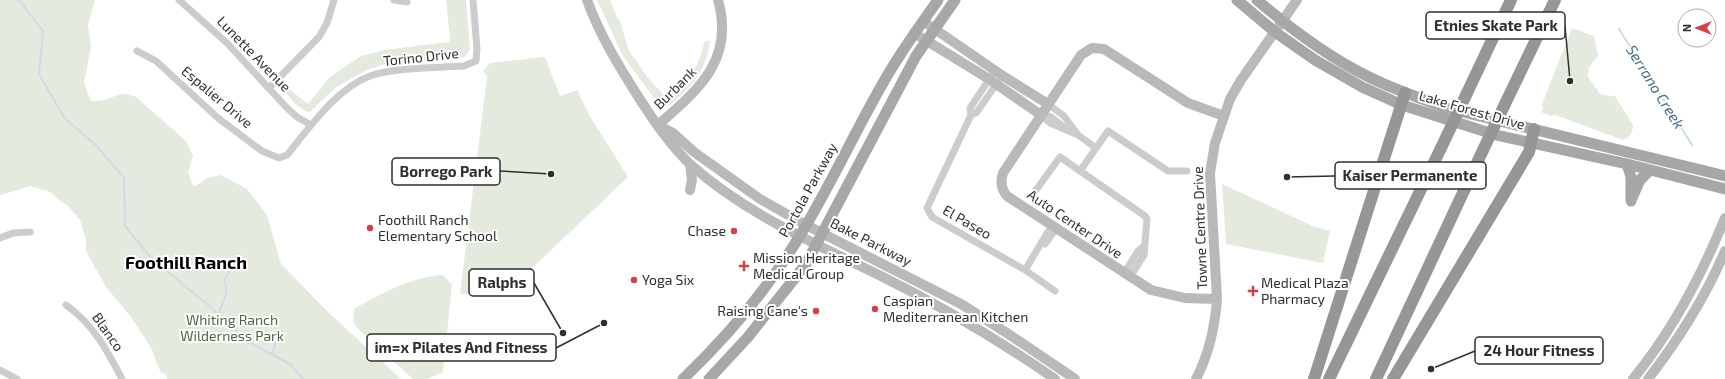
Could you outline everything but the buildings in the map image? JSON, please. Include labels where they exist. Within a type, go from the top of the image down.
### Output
[{"type":"highway","points":[[1329,379],[1511,0]]},
{"type":"highway","points":[[1376,379],[1555,0]]},
{"type":"highway","points":[[1314,379],[1405,93]]},
{"type":"highway","points":[[1394,379],[1529,152],[1534,129]]},
{"type":"main road","name":"Bake Parkway","points":[[587,0],[595,22],[612,55],[658,125],[673,147],[706,178],[754,211],[817,245],[951,312],[1003,343],[1055,379]]},
{"type":"main road","name":"Burbank","points":[[658,125],[698,89],[714,64],[720,47],[722,31],[718,0]]},
{"type":"main road","name":"Portola Parkway","points":[[683,379],[722,341],[744,316],[800,236],[883,82],[914,33],[938,0]]},
{"type":"main road","points":[[709,379],[748,337],[780,299],[806,264],[916,56],[955,0]]},
{"type":"main road","name":"Lake Forest Drive","points":[[1237,0],[1275,32],[1315,60],[1355,83],[1402,105],[1496,134],[1627,164],[1725,190]]},
{"type":"main road","name":"Lake Forest Drive","points":[[1257,0],[1321,50],[1367,76],[1405,93],[1447,108],[1725,176]]},
{"type":"main road","name":"Towne Centre Drive","points":[[1196,379],[1209,346],[1215,319],[1217,299],[1210,174],[1215,143],[1224,116],[1241,80],[1297,0]]},
{"type":"main road","points":[[923,21],[996,77],[1041,115]]},
{"type":"main road","points":[[914,33],[1048,104]]},
{"type":"main road","name":"Auto Center Drive","points":[[1217,299],[1185,298],[1161,294],[1151,290],[1007,196],[1002,185],[1003,173],[1048,104],[1081,55],[1092,48],[1104,48],[1188,103],[1224,116]]},
{"type":"main road","name":"Bake Parkway","points":[[658,125],[673,133],[694,152],[760,199],[806,225],[961,304],[1010,334],[1075,379]]},
{"type":"main road","points":[[673,133],[682,150],[695,161],[706,178]]},
{"type":"main road","points":[[690,164],[692,180],[690,190]]},
{"type":"main road","points":[[1627,164],[1631,177],[1631,201],[1640,180],[1650,170]]},
{"type":"main road","points":[[1633,379],[1649,359],[1679,315],[1707,262],[1725,218]]},
{"type":"main road","points":[[1648,379],[1682,333],[1701,300],[1725,252]]},
{"type":"main road","points":[[951,312],[964,314],[988,327],[1010,334]]},
{"type":"street","name":"Lunette Avenue","points":[[179,0],[227,43],[297,117],[311,125]]},
{"type":"street","points":[[269,88],[316,41],[326,26],[334,0]]},
{"type":"street","points":[[394,0],[406,2]]},
{"type":"street","name":"Torino Drive","points":[[281,158],[287,155],[311,125],[337,97],[370,76],[384,72],[464,66],[476,61],[478,49],[473,0]]},
{"type":"street","name":"Espalier Drive","points":[[137,51],[156,61],[218,118],[262,151],[273,157],[281,158]]},
{"type":"street","name":"El Paseo","points":[[996,77],[970,108],[971,115],[928,204],[929,214],[932,218],[1024,270],[1055,291]]},
{"type":"street","points":[[1048,104],[1064,116],[1078,135],[1096,148]]},
{"type":"street","points":[[1041,115],[1050,123],[1078,135]]},
{"type":"street","points":[[1080,171],[1108,131],[1168,172],[1187,172]]},
{"type":"street","points":[[1036,190],[1060,157],[1147,219],[1144,247],[1138,251],[1128,267],[1128,274]]},
{"type":"street","points":[[1024,270],[1055,226]]},
{"type":"street","points":[[0,238],[13,233],[30,232]]},
{"type":"street","name":"Blanco","points":[[66,304],[82,316],[107,350],[122,379]]},
{"type":"street","points":[[0,370],[17,379]]},
{"type":"green space","name":"Whiting Ranch Wilderness Park","points":[[0,0],[95,0],[88,25],[91,47],[84,83],[91,101],[103,100],[125,94],[136,97],[187,142],[193,156],[188,172],[192,184],[195,186],[208,178],[221,175],[247,189],[267,215],[281,264],[328,312],[401,379],[167,379],[165,374],[161,373],[151,348],[131,317],[106,287],[86,251],[86,240],[80,220],[68,206],[57,199],[52,193],[31,186],[0,195]]},
{"type":"green space","points":[[446,0],[466,0],[470,50],[465,57],[382,65],[367,70],[336,87],[310,112],[298,106],[286,92],[283,84],[308,104],[330,77],[361,56],[384,50],[449,42],[450,38]]},
{"type":"green space","points":[[597,0],[610,0],[618,20],[620,20],[628,49],[648,78],[663,94],[673,90],[685,80],[696,66],[705,41],[710,41],[705,61],[697,78],[685,92],[669,106],[659,105],[623,56]]},
{"type":"green space","points":[[1572,28],[1594,36],[1598,56],[1589,67],[1588,77],[1601,95],[1615,96],[1633,125],[1631,134],[1628,138],[1623,140],[1555,115],[1551,116],[1541,112],[1543,108],[1542,104]]},
{"type":"green space","points":[[545,57],[560,96],[577,90],[589,115],[628,177],[528,272],[511,283],[488,292],[460,294],[487,77],[483,71],[490,63]]},
{"type":"green space","points":[[1222,184],[1315,227],[1330,231],[1323,263],[1226,244]]},
{"type":"green space","points":[[443,275],[452,285],[443,372],[428,379],[413,379],[359,330],[353,322],[354,309],[375,297],[408,282],[431,276]]},
{"type":"waterway","points":[[19,0],[43,31],[39,74],[65,119],[96,145],[124,178],[125,226],[151,258],[207,304],[248,342],[290,364],[303,379]]},
{"type":"waterway","name":"Serrano Creek","points":[[1619,29],[1692,145]]},
{"type":"waterway","points":[[218,314],[226,293],[226,285],[224,281],[229,272],[230,260]]},
{"type":"waterway","points":[[272,354],[276,341],[282,331]]},
{"type":"place","name":"Etnies Skate Park","points":[[1570,81]]},
{"type":"place","name":"Borrego Park","points":[[551,174]]},
{"type":"place","name":"Kaiser Permanente","points":[[1287,177]]},
{"type":"place","name":"Foothill Ranch Elementary School","points":[[370,228]]},
{"type":"place","name":"Chase","points":[[734,231]]},
{"type":"place","name":"Mission Heritage Medical Group","points":[[744,266]]},
{"type":"place","name":"Yoga Six","points":[[634,280]]},
{"type":"place","name":"Medical Plaza Pharmacy","points":[[1253,291]]},
{"type":"place","name":"Caspian Mediterranean Kitchen","points":[[875,309]]},
{"type":"place","name":"Raising Cane's","points":[[816,311]]},
{"type":"place","name":"im=x Pilates And Fitness","points":[[604,323]]},
{"type":"place","name":"Ralphs","points":[[563,333]]},
{"type":"place","name":"24 Hour Fitness","points":[[1431,369]]},
{"type":"district","name":"Foothill Ranch","points":[[186,263]]}]
